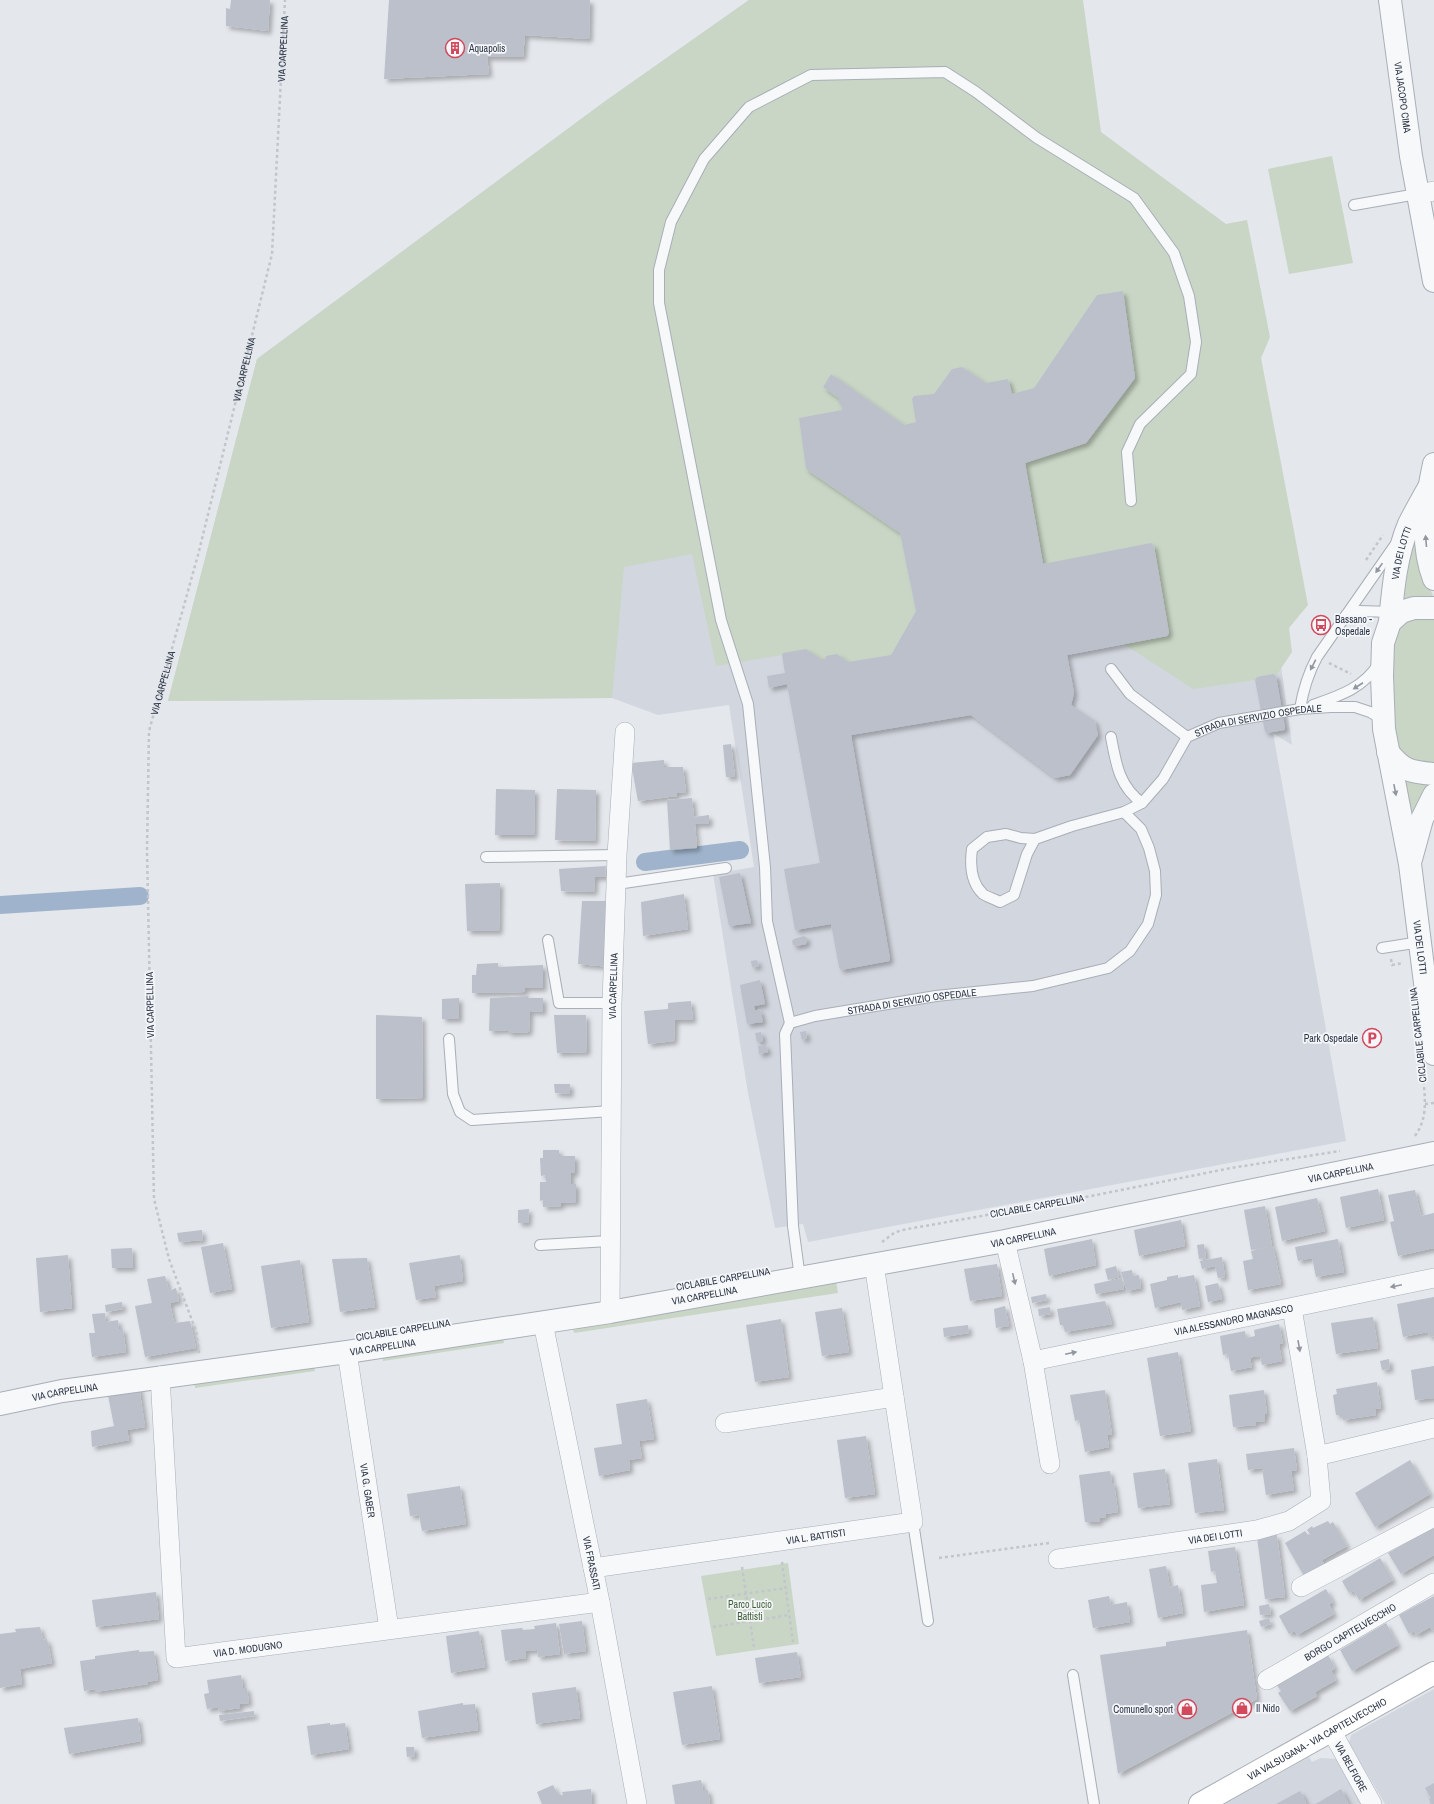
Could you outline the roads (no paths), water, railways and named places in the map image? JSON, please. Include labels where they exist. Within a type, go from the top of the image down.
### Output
[{"type":"main road","name":"VIA VALSUGANA - VIA CAPITELVECCHIO","points":[[1200,1804],[1434,1673]]},
{"type":"street","name":"VIA JACOPO CIMA","points":[[1390,0],[1425,193]]},
{"type":"street","points":[[1425,193],[1434,281]]},
{"type":"street","name":"VIA DEI LOTTI","points":[[1434,464],[1428,489],[1425,534],[1428,564],[1434,579]]},
{"type":"street","name":"VIA DEI LOTTI","points":[[1428,489],[1409,524],[1394,576],[1394,615],[1383,643],[1382,656],[1383,720],[1410,864],[1420,942],[1428,1059]]},
{"type":"street","points":[[1394,615],[1414,608],[1434,608]]},
{"type":"street","name":"VIA CARPELLINA","points":[[610,1312],[609,1241],[612,1111],[612,1003],[617,855],[626,732]]},
{"type":"street","points":[[1388,752],[1396,762],[1411,772],[1434,774]]},
{"type":"street","name":"VIA DEI LOTTI","points":[[1410,864],[1422,819],[1434,795]]},
{"type":"street","name":"VIA CARPELLINA","points":[[0,1404],[62,1390],[347,1352],[610,1312],[800,1278],[877,1254],[1005,1241],[1434,1153]]},
{"type":"street","points":[[1005,1241],[1033,1361],[1050,1464]]},
{"type":"street","points":[[877,1254],[894,1397],[913,1522]]},
{"type":"street","name":"VIA ALESSANDRO MAGNASCO","points":[[1033,1361],[1434,1278]]},
{"type":"street","name":"VIA DEI LOTTI","points":[[1058,1559],[1257,1530],[1288,1521],[1321,1501],[1317,1456],[1292,1308]]},
{"type":"street","name":"VIA FRASSATI","points":[[542,1323],[600,1602],[637,1804]]},
{"type":"street","name":"VIA G. GABER","points":[[347,1352],[389,1629]]},
{"type":"street","name":"VIA D. MODUGNO","points":[[160,1376],[176,1658],[600,1602]]},
{"type":"street","points":[[725,1423],[894,1397]]},
{"type":"street","points":[[1317,1456],[1434,1428]]},
{"type":"street","points":[[1301,1588],[1434,1517]]},
{"type":"street","name":"VIA L. BATTISTI","points":[[593,1568],[913,1522]]},
{"type":"street","name":"BORGO CAPITELVECCHIO","points":[[1266,1680],[1434,1583]]},
{"type":"street","name":"VIA BELFIORE","points":[[1331,1730],[1372,1804]]},
{"type":"lane","points":[[800,1278],[793,1226],[785,1034],[790,1022],[767,921],[765,867],[748,704],[721,620],[659,303],[659,270],[671,222],[704,159],[748,107],[811,75],[945,72],[976,92],[1037,138],[1134,198],[1174,253],[1189,296],[1196,342],[1191,374],[1140,424],[1127,452],[1131,501]]},
{"type":"lane","points":[[1354,205],[1425,193]]},
{"type":"lane","points":[[1382,656],[1374,670],[1364,682],[1336,697],[1300,709],[1302,693],[1308,674],[1317,657],[1409,524]]},
{"type":"lane","points":[[1346,616],[1359,611],[1394,615]]},
{"type":"lane","points":[[1111,668],[1130,694],[1187,737]]},
{"type":"lane","name":"STRADA DI SERVIZIO OSPEDALE","points":[[1035,839],[1027,854],[1014,895],[1000,902],[983,894],[975,882],[970,866],[972,849],[987,837],[1006,834],[1021,838],[1035,839],[1072,826],[1124,812],[1142,802],[1163,779],[1187,737],[1220,723],[1300,709],[1355,707],[1370,712],[1383,720]]},
{"type":"lane","points":[[1111,737],[1123,783],[1130,794],[1142,802]]},
{"type":"lane","name":"STRADA DI SERVIZIO OSPEDALE","points":[[790,1022],[815,1016],[936,996],[1033,986],[1108,968],[1130,951],[1148,924],[1156,895],[1155,871],[1149,848],[1141,828],[1124,812]]},
{"type":"lane","points":[[486,857],[617,855]]},
{"type":"lane","points":[[617,884],[726,868]]},
{"type":"lane","points":[[548,940],[559,1002],[612,1003]]},
{"type":"lane","points":[[1386,948],[1420,942]]},
{"type":"lane","points":[[449,1039],[453,1094],[460,1112],[472,1120],[612,1111]]},
{"type":"lane","points":[[540,1245],[609,1241]]},
{"type":"lane","points":[[913,1522],[928,1621]]},
{"type":"lane","points":[[1073,1675],[1094,1804]]},
{"type":"waterway","points":[[645,862],[740,850]]},
{"type":"waterway","points":[[0,905],[140,896]]},
{"type":"place","name":"Aquapolis","points":[[455,48]]},
{"type":"place","name":"Bassano - Ospedale","points":[[1321,625]]},
{"type":"place","name":"Park Ospedale","points":[[1372,1038]]},
{"type":"place","name":"Il Nido","points":[[1242,1708]]},
{"type":"place","name":"Comunello sport","points":[[1187,1709]]},
{"type":"park label","name":"Parco Lucio Battisti","points":[[750,1610]]}]
